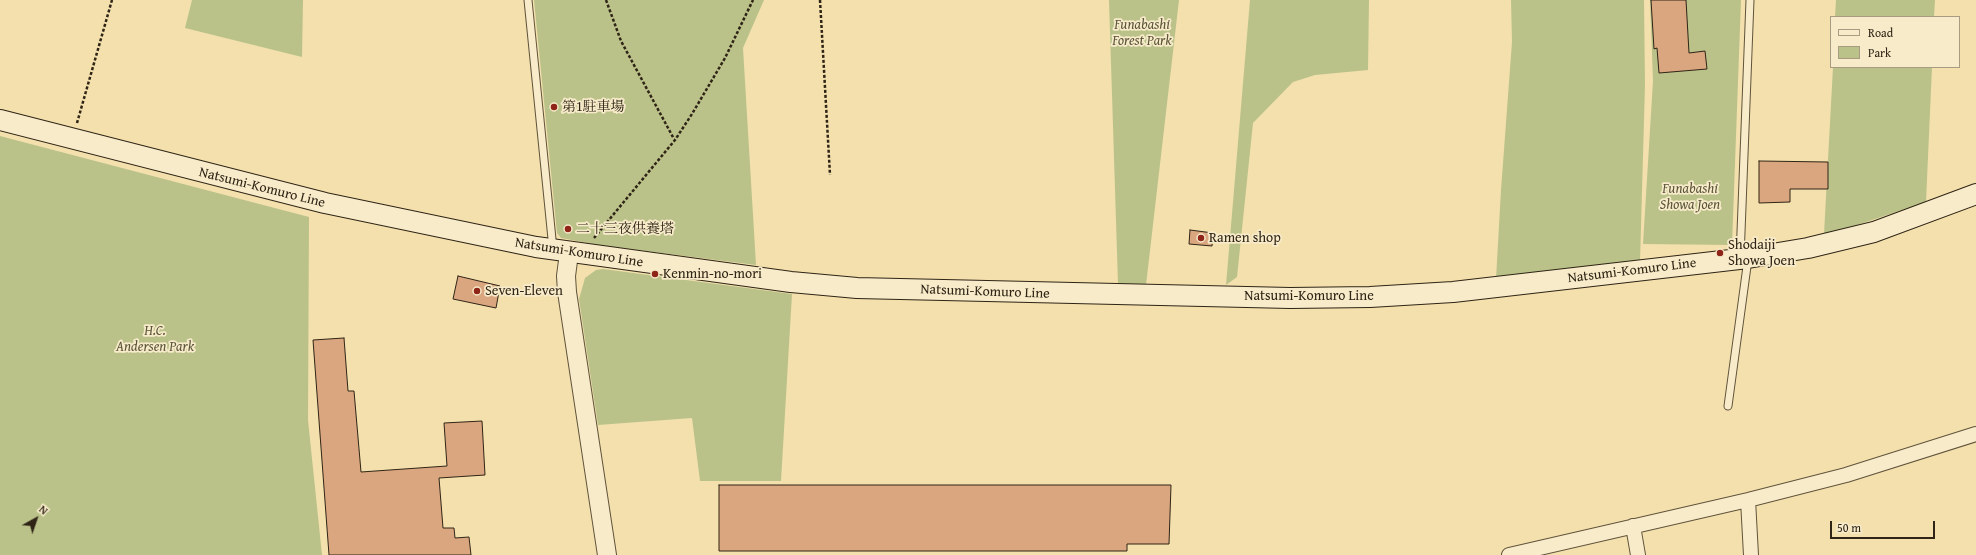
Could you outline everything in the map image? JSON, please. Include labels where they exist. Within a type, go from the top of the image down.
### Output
[{"type":"main road","name":"Natsumi-Komuro Line","points":[[0,120],[325,203],[561,252],[791,282],[857,288],[1290,298],[1370,297],[1454,292],[1744,258],[1808,248],[1874,232],[1976,194]]},
{"type":"street","points":[[561,252],[566,276],[567,292],[607,555]]},
{"type":"street","points":[[1515,554],[1748,500],[1846,475],[1976,434]]},
{"type":"street","points":[[1748,500],[1751,555]]},
{"type":"street","points":[[1634,526],[1638,555]]},
{"type":"lane","points":[[528,0],[561,252]]},
{"type":"lane","points":[[1728,406],[1744,258],[1750,0]]},
{"type":"path","points":[[74,140],[112,0]]},
{"type":"path","points":[[606,0],[622,41],[674,140]]},
{"type":"path","points":[[590,243],[674,140],[710,85],[754,0]]},
{"type":"path","points":[[820,0],[830,175]]},
{"type":"green space","points":[[192,0],[303,0],[302,57],[185,28]]},
{"type":"green space","points":[[534,0],[764,0],[743,48],[756,265],[598,245],[561,238],[557,233]]},
{"type":"green space","name":"Funabashi Forest Park","points":[[1109,0],[1179,0],[1146,285],[1118,284]]},
{"type":"green space","points":[[1250,0],[1369,0],[1368,70],[1315,75],[1293,82],[1253,123],[1237,277],[1226,285]]},
{"type":"green space","points":[[1511,0],[1644,0],[1645,85],[1640,262],[1496,279],[1512,42]]},
{"type":"green space","name":"Funabashi Showa Joen","points":[[1650,0],[1741,0],[1732,245],[1643,244],[1653,81]]},
{"type":"green space","points":[[1836,0],[1935,0],[1934,16],[1835,16]]},
{"type":"green space","points":[[1833,68],[1932,68],[1926,202],[1842,230],[1824,234]]},
{"type":"green space","name":"H.C. Andersen Park","points":[[0,136],[309,217],[308,420],[322,555],[0,555]]},
{"type":"green space","points":[[603,269],[792,294],[781,481],[700,481],[692,418],[598,425],[579,299],[585,278],[596,270]]},
{"type":"building","points":[[1651,0],[1686,0],[1689,53],[1705,51],[1707,69],[1659,73],[1657,48],[1654,49]]},
{"type":"building","points":[[1759,161],[1828,162],[1828,189],[1790,189],[1790,202],[1759,203]]},
{"type":"building","points":[[1190,230],[1213,233],[1212,246],[1189,244]]},
{"type":"building","points":[[458,276],[500,286],[496,308],[453,299]]},
{"type":"building","points":[[344,338],[348,391],[354,391],[361,472],[447,466],[444,423],[482,421],[485,475],[439,478],[443,528],[454,528],[455,538],[469,537],[471,555],[329,555],[313,340]]},
{"type":"building","points":[[719,485],[1171,485],[1169,544],[1127,544],[1127,551],[719,551]]},
{"type":"place","name":"第1駐車場","points":[[554,107]]},
{"type":"place","name":"二十三夜供養塔","points":[[568,229]]},
{"type":"place","name":"Ramen shop","points":[[1201,238]]},
{"type":"place","name":"Shodaiji Showa Joen","points":[[1720,253]]},
{"type":"place","name":"Kenmin-no-mori","points":[[655,274]]},
{"type":"place","name":"Seven-Eleven","points":[[477,291]]}]
